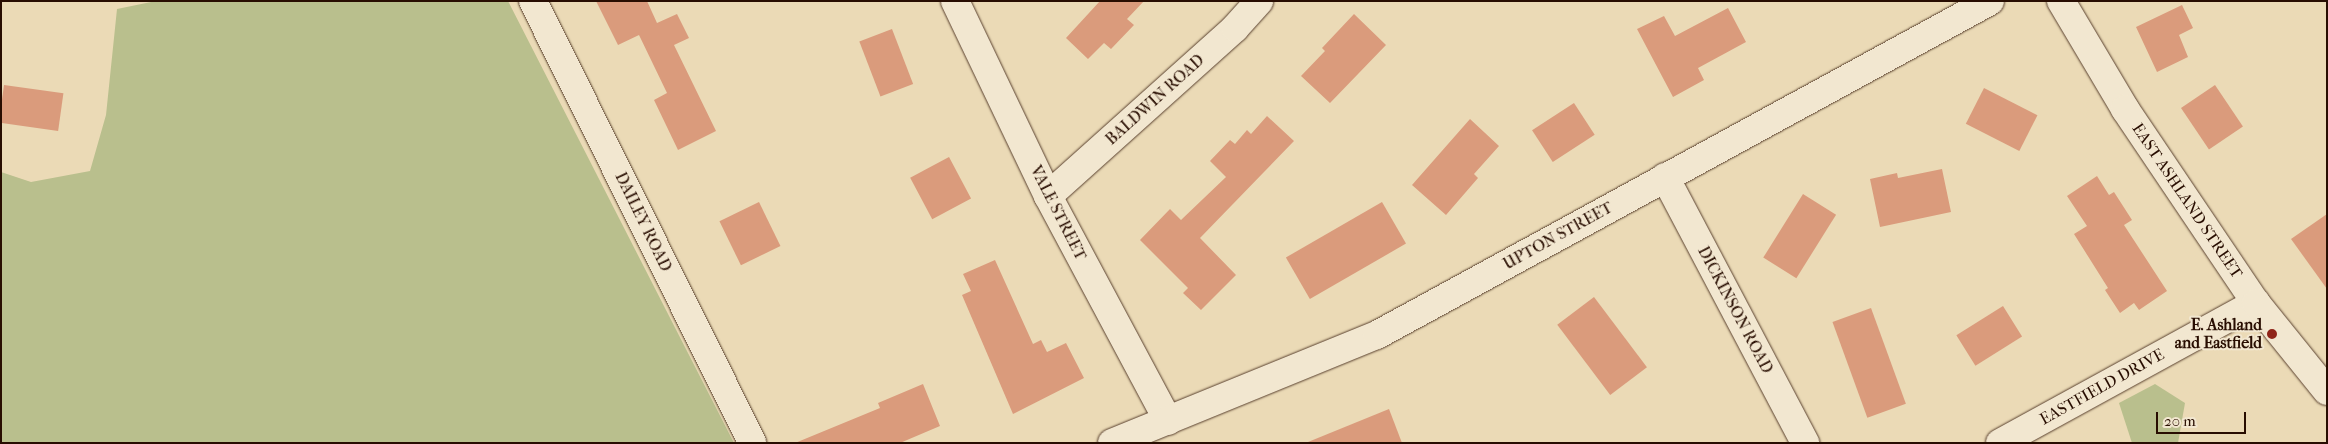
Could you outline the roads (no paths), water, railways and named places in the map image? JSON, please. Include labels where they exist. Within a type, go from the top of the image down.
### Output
[{"type":"street","name":"DAILEY ROAD","points":[[533,1],[752,443]]},
{"type":"street","name":"VALE STREET","points":[[955,1],[1048,196],[1168,421]]},
{"type":"street","name":"BALDWIN ROAD","points":[[1048,196],[1235,28],[1260,1]]},
{"type":"street","name":"UPTON STREET","points":[[1112,443],[1377,335],[1990,1]]},
{"type":"street","name":"EAST ASHLAND STREET","points":[[2061,1],[2124,109],[2256,303],[2325,384]]},
{"type":"street","name":"DICKINSON ROAD","points":[[1665,177],[1805,443]]},
{"type":"street","name":"EASTFIELD DRIVE","points":[[2000,443],[2256,303]]},
{"type":"place","name":"E. Ashland and Eastfield","points":[[2272,334]]}]
